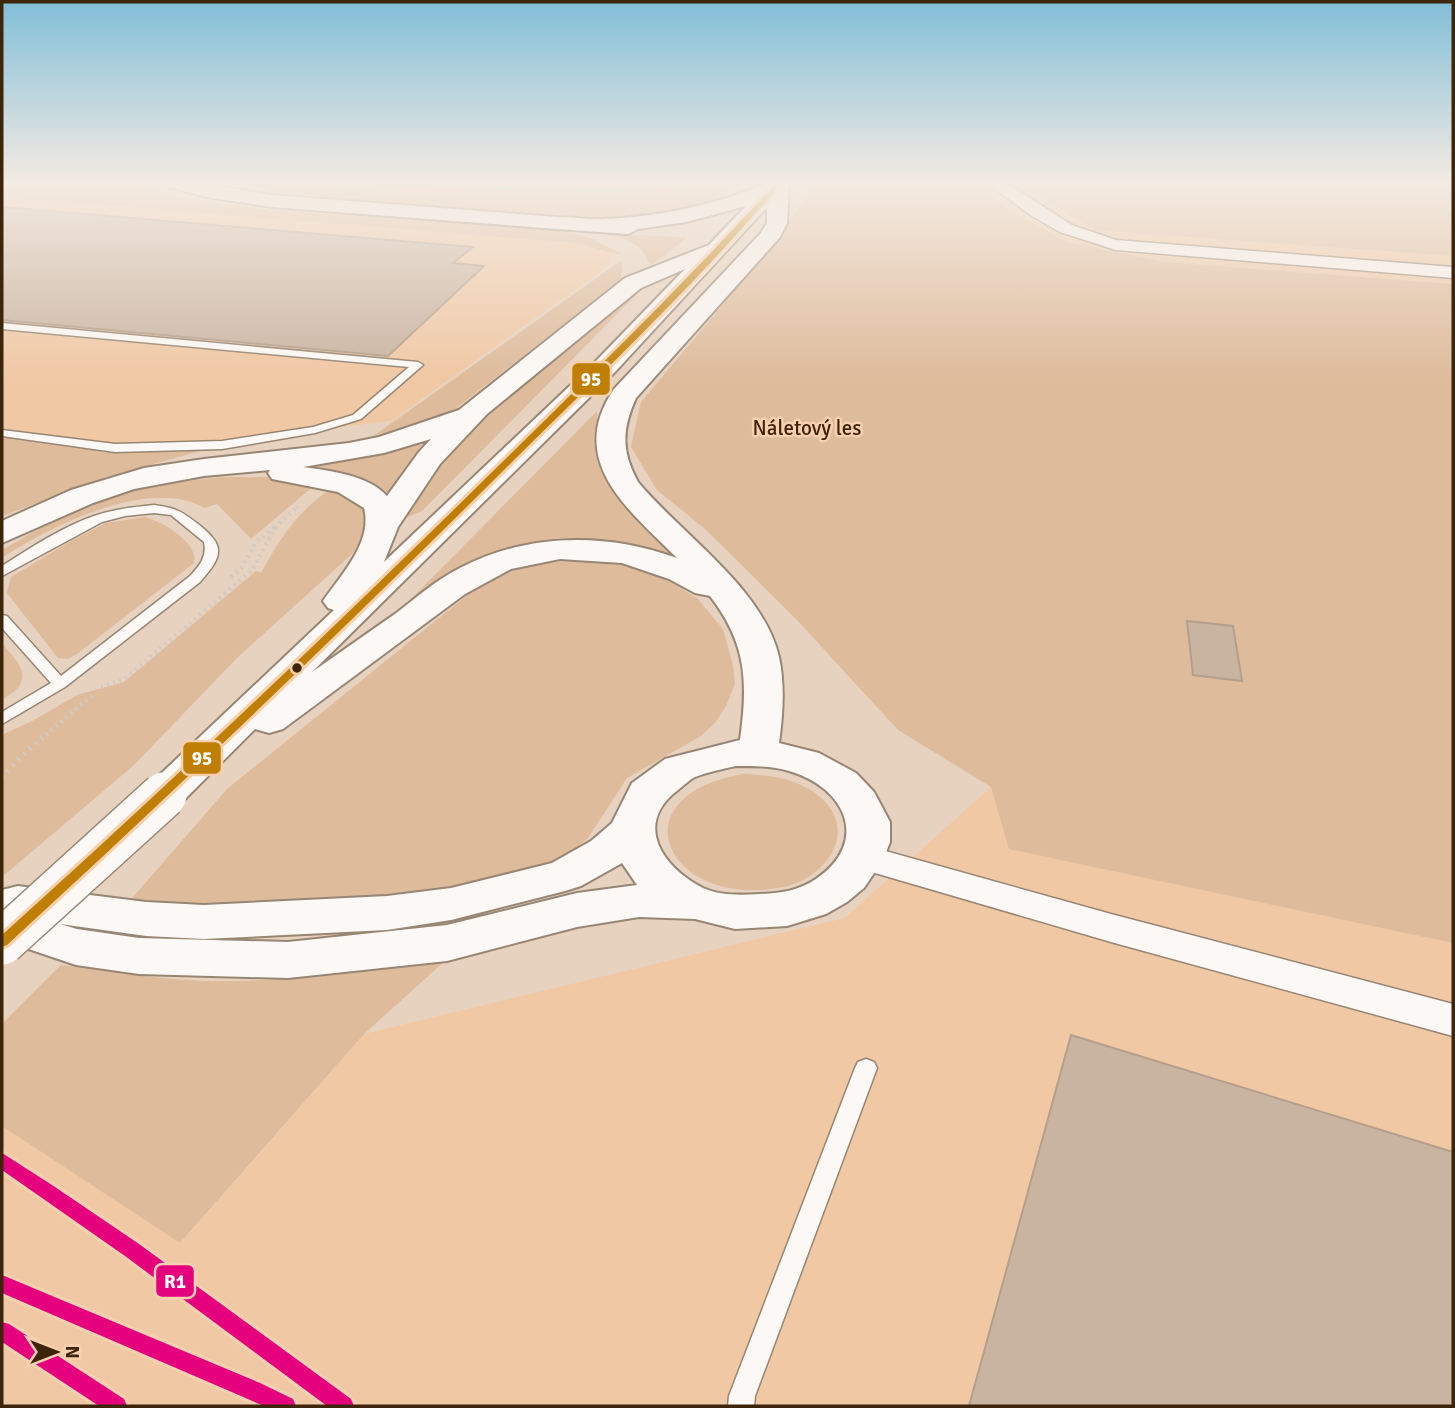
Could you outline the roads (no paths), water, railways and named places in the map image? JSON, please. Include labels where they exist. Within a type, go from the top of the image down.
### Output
[{"type":"main road","points":[[617,249],[632,264]]},
{"type":"main road","points":[[271,692],[358,578],[367,564],[382,527],[429,458],[477,408],[632,264],[695,249]]},
{"type":"main road","points":[[2,942],[164,795],[271,692],[606,366],[719,249]]},
{"type":"main road","points":[[758,249],[624,395],[612,418],[608,443],[617,473],[627,489],[706,569],[755,638],[763,667],[763,713],[758,753]]},
{"type":"main road","points":[[2,533],[70,500],[113,486],[165,473],[343,454],[384,446],[413,438],[477,408]]},
{"type":"main road","points":[[219,466],[302,475],[357,489],[376,501],[381,509],[382,527]]},
{"type":"main road","points":[[164,795],[434,600],[473,574],[488,568],[520,557],[551,552],[627,553],[665,564],[728,599]]},
{"type":"main road","points":[[758,753],[812,765],[841,781],[852,792],[863,810],[869,830],[864,857],[858,869],[836,889],[789,909],[770,912],[731,912],[695,903],[677,895],[647,872],[634,844],[632,829],[635,813],[644,797],[656,783],[672,772],[713,757],[758,753]]},
{"type":"main road","points":[[2,898],[82,912],[204,922],[387,913],[460,902],[565,875],[607,852],[632,829]]},
{"type":"main road","points":[[2,923],[76,947],[139,956],[288,960],[447,943],[578,910],[639,901],[695,903]]},
{"type":"street","points":[[1161,249],[1453,273]]},
{"type":"street","points":[[864,857],[1111,928],[1453,1020]]},
{"type":"lane","points":[[2,326],[418,365],[357,417],[315,430],[222,445],[115,448],[2,433]]},
{"type":"lane","points":[[2,572],[29,554],[97,519],[153,509],[175,512],[210,540],[213,551],[210,560],[195,579],[60,684],[2,719]]},
{"type":"lane","points":[[2,619],[60,684]]},
{"type":"lane","points":[[741,1406],[742,1396],[866,1068]]},
{"type":"park label","name":"Náletový les","points":[[807,428]]}]
